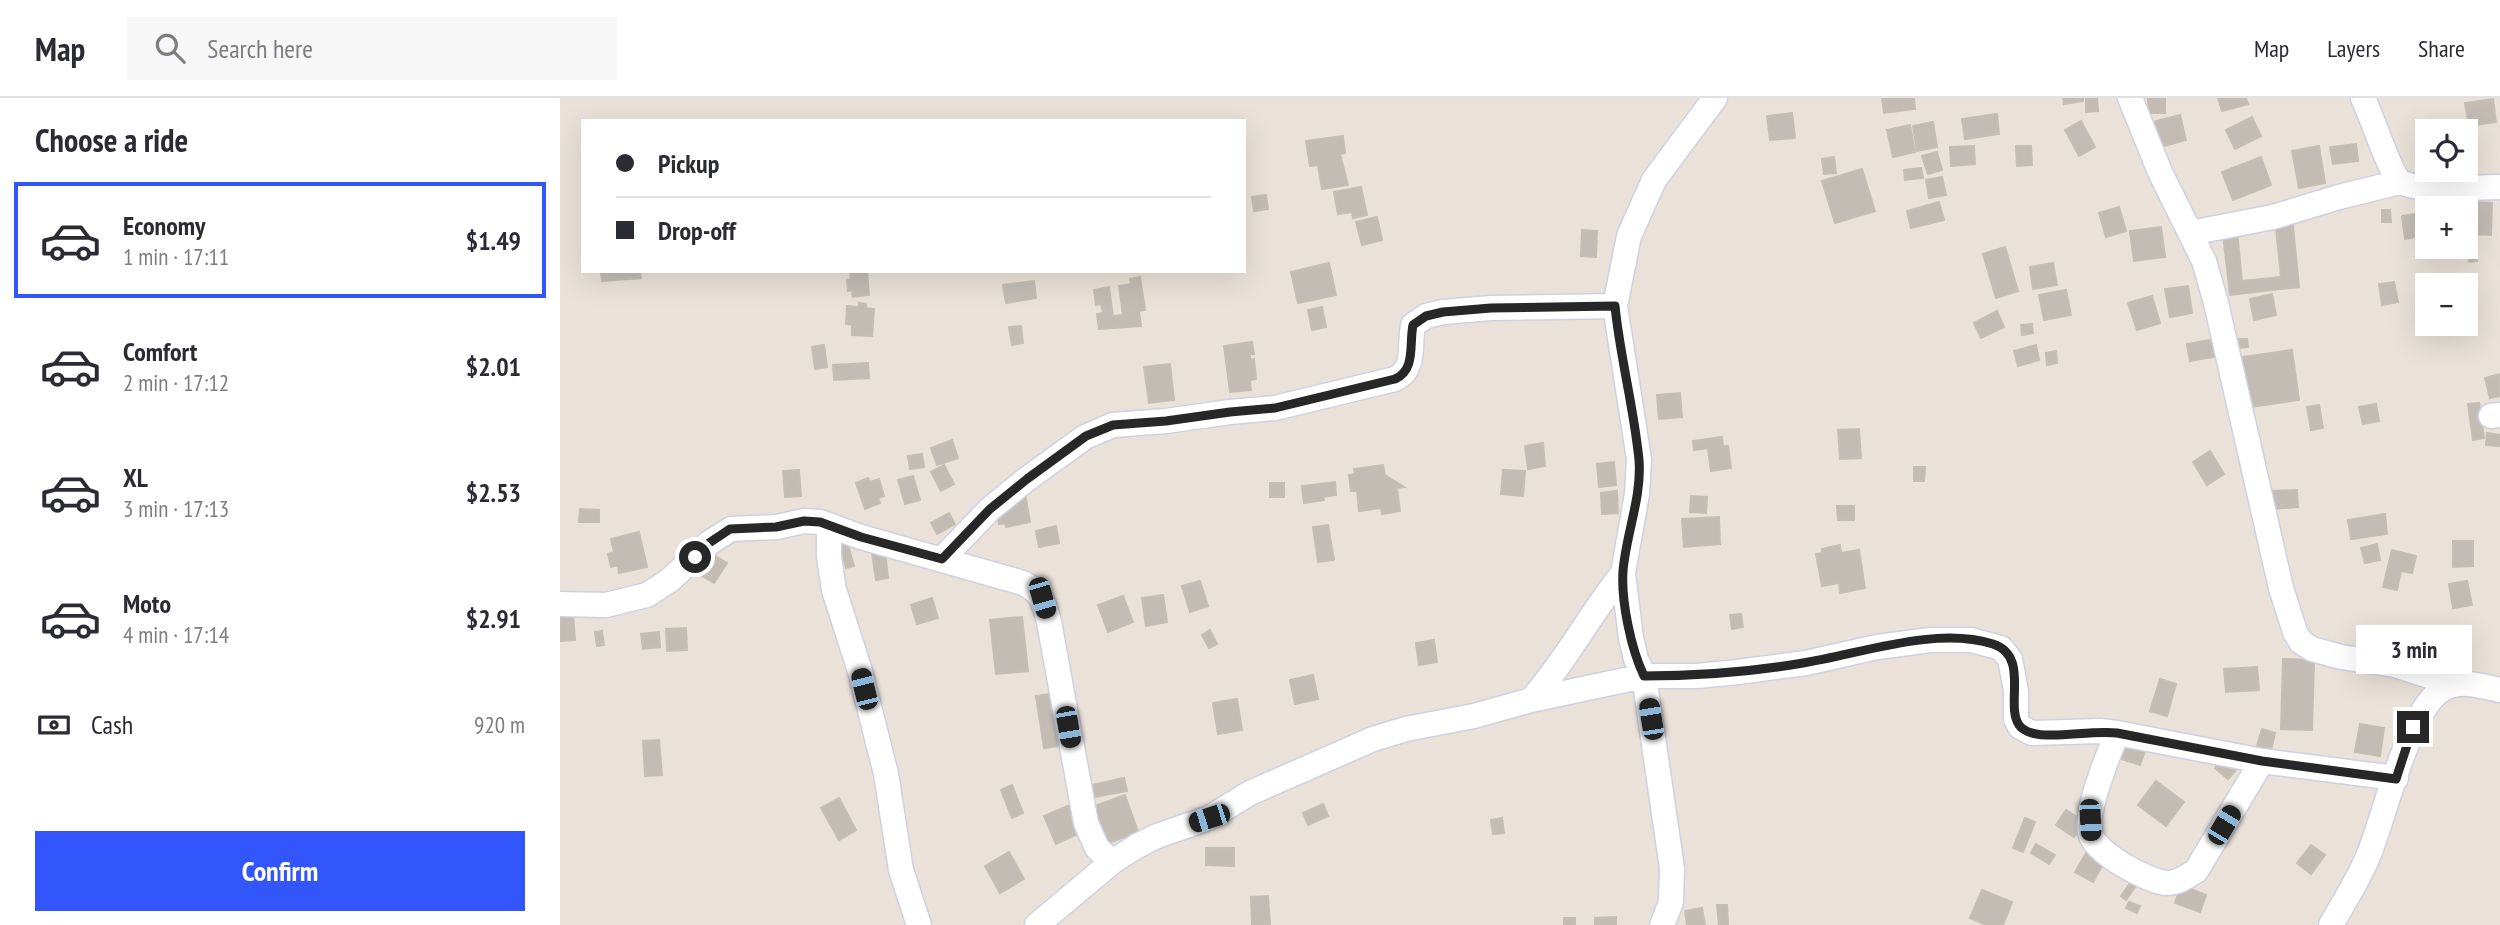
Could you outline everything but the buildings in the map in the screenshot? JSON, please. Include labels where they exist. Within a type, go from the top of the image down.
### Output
[{"type":"street","points":[[1662,925],[1671,902],[1672,868],[1644,676],[1631,638],[1623,573],[1637,494],[1639,459],[1615,306],[1629,236],[1654,180],[1715,98]]},
{"type":"street","points":[[2130,98],[2160,172],[2204,261],[2281,588],[2295,632],[2301,642],[2321,652],[2395,665],[2454,684],[2500,690]]},
{"type":"street","points":[[2367,100],[2393,171],[2400,182]]},
{"type":"street","points":[[2190,233],[2273,217],[2400,182],[2437,188],[2500,187]]},
{"type":"street","points":[[942,559],[990,509],[1027,479],[1086,436],[1113,425],[1275,408],[1395,379],[1404,375],[1408,367],[1413,325],[1426,316],[1491,308],[1615,306]]},
{"type":"street","points":[[560,604],[607,605],[647,595],[670,580],[709,543],[730,529],[776,527],[804,521],[829,525],[861,537],[1023,583],[1037,590],[1042,598],[1049,622],[1086,823],[1093,842],[1112,862]]},
{"type":"street","points":[[829,525],[829,557],[834,590],[860,671],[886,774],[901,870],[919,925]]},
{"type":"street","points":[[1531,700],[1550,678],[1598,604],[1623,573]]},
{"type":"street","points":[[1037,925],[1112,862],[1157,836],[1209,818],[1250,793],[1373,739],[1406,729],[1644,676],[1697,676],[1738,672],[1806,663],[1877,647],[1931,640],[1971,640],[2001,648],[2010,659],[2016,691],[2014,706],[2020,727],[2032,733],[2117,733],[2262,761],[2396,779]]},
{"type":"street","points":[[2331,925],[2368,857],[2413,727],[2440,691],[2454,684]]},
{"type":"street","points":[[2117,733],[2099,783],[2090,820],[2091,835],[2098,845],[2120,863],[2143,876],[2168,883],[2180,880],[2196,870],[2262,761]]},
{"type":"route","points":[[695,557],[721,533],[730,529],[776,527],[804,521],[820,522],[861,537],[942,559],[990,509],[1027,479],[1086,436],[1113,425],[1275,408],[1395,379],[1404,375],[1408,367],[1413,325],[1426,316],[1491,308],[1615,306],[1639,459],[1637,494],[1623,573],[1631,638],[1644,676],[1697,676],[1738,672],[1806,663],[1877,647],[1931,640],[1971,640],[1993,644],[2001,648],[2010,659],[2016,691],[2016,719],[2020,727],[2032,733],[2117,733],[2262,761],[2396,779],[2413,727]]}]
